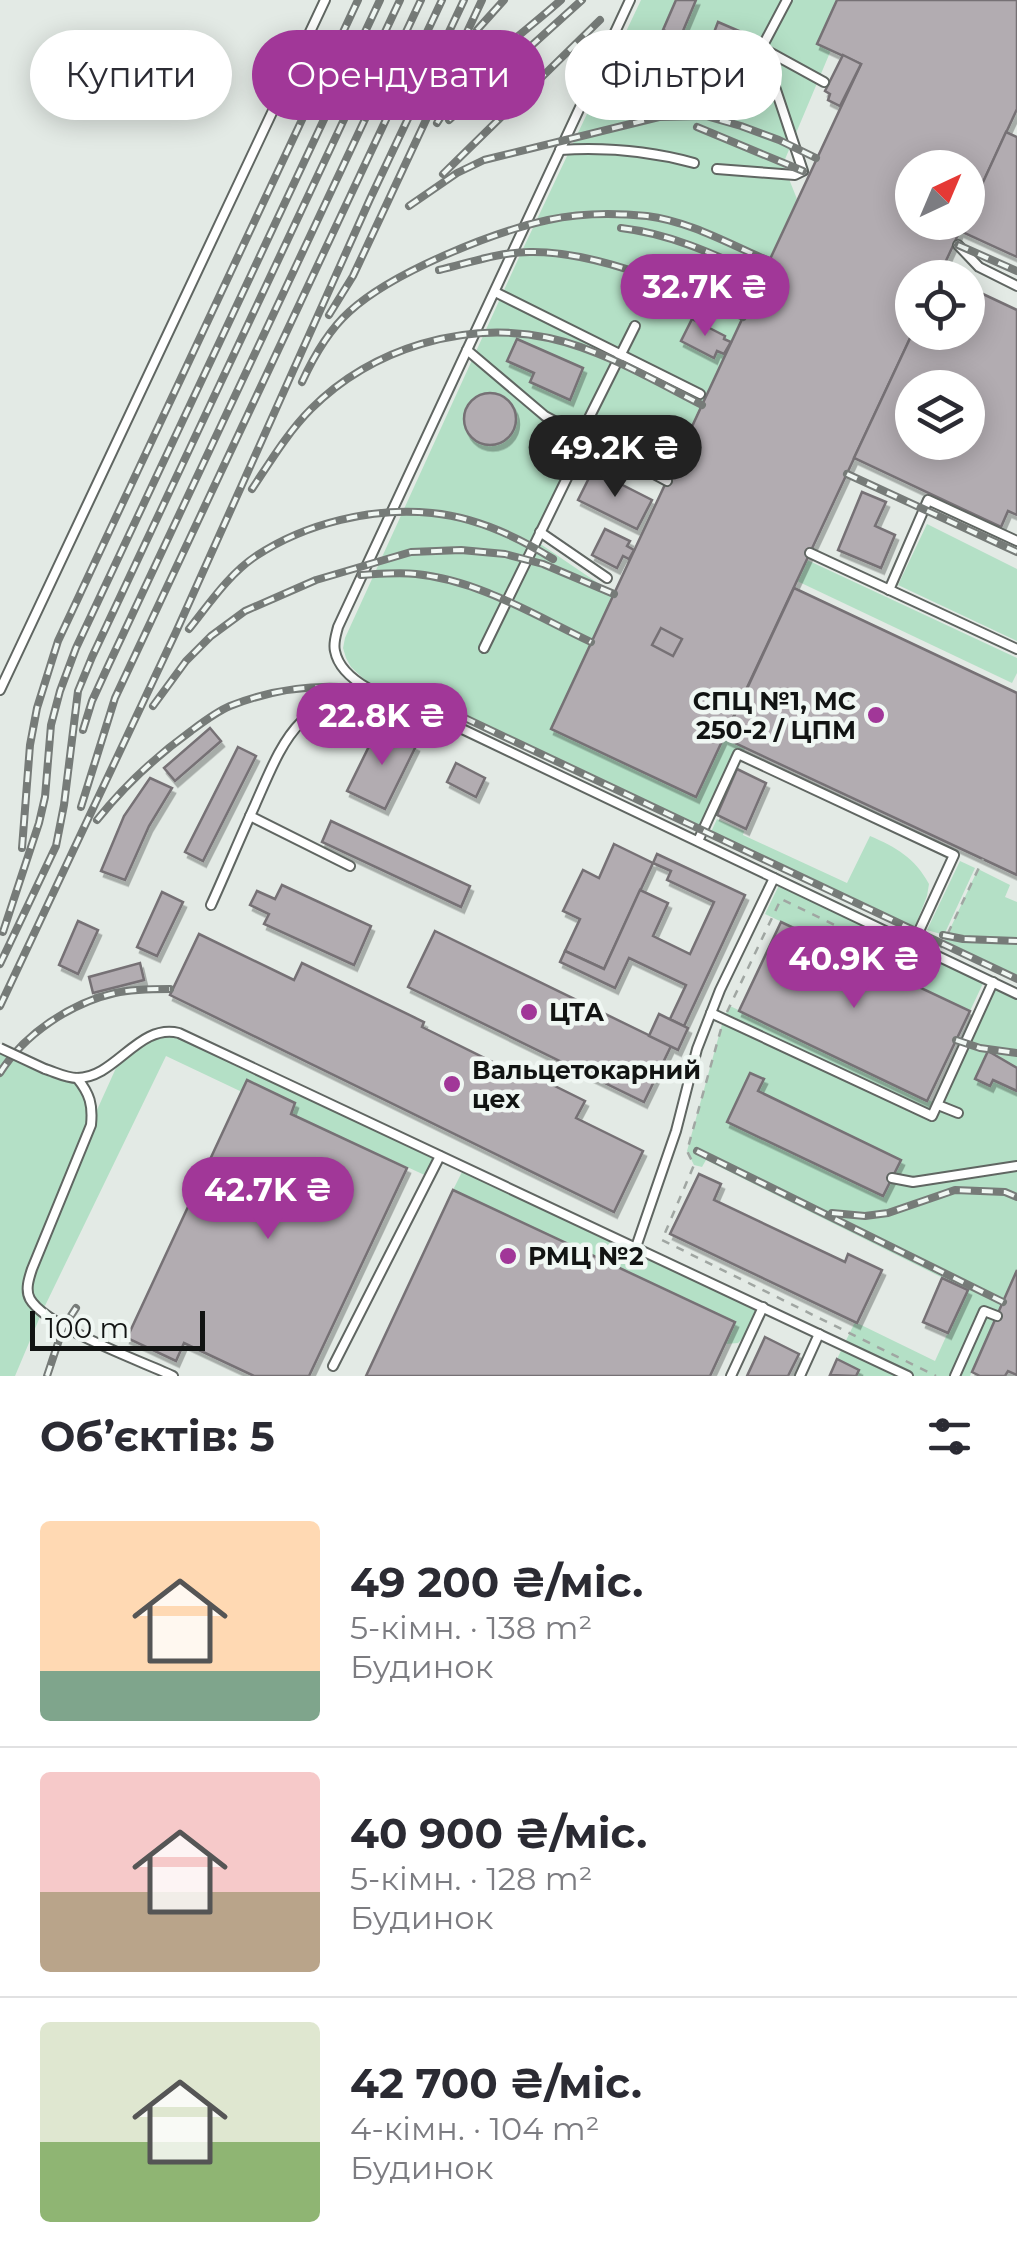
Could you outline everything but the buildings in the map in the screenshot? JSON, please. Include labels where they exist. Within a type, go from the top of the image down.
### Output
[{"type":"lane","points":[[0,690],[325,0]]},
{"type":"lane","points":[[630,0],[338,628],[335,652],[346,671],[367,688],[437,717],[1017,994]]},
{"type":"lane","points":[[771,30],[787,0]]},
{"type":"lane","points":[[782,59],[824,82]]},
{"type":"lane","points":[[718,169],[795,175],[803,172],[782,108]]},
{"type":"lane","points":[[560,150],[654,152],[694,163]]},
{"type":"lane","points":[[958,246],[979,267],[1017,286]]},
{"type":"lane","points":[[495,292],[700,394]]},
{"type":"lane","points":[[484,648],[635,326]]},
{"type":"lane","points":[[468,350],[545,416],[667,482]]},
{"type":"lane","points":[[889,590],[928,500],[1017,541]]},
{"type":"lane","points":[[540,532],[607,578]]},
{"type":"lane","points":[[810,553],[1017,649]]},
{"type":"lane","points":[[211,905],[289,733],[329,703],[357,696],[394,700]]},
{"type":"lane","points":[[698,841],[738,754],[954,855],[913,944]]},
{"type":"lane","points":[[250,816],[350,866]]},
{"type":"lane","points":[[636,1247],[676,1132],[697,1049],[774,878]]},
{"type":"lane","points":[[711,1012],[932,1116],[993,982]]},
{"type":"lane","points":[[0,1048],[45,1069],[77,1078],[105,1068],[151,1035],[169,1031],[207,1045],[908,1376]]},
{"type":"lane","points":[[77,1078],[89,1093],[90,1125],[32,1269],[27,1288],[30,1300],[62,1328],[173,1376]]},
{"type":"lane","points":[[938,1105],[958,1113]]},
{"type":"lane","points":[[333,1366],[440,1156]]},
{"type":"lane","points":[[892,1178],[913,1182],[1017,1166]]},
{"type":"lane","points":[[731,1376],[763,1307]]},
{"type":"lane","points":[[955,1376],[984,1311],[996,1316]]},
{"type":"lane","points":[[800,1376],[819,1334]]},
{"type":"path","points":[[936,1376],[662,1240],[694,1165],[687,1151],[724,1017],[781,899],[930,971],[983,859]]},
{"type":"green space","points":[[641,0],[837,0],[817,43],[831,50],[783,164],[797,199],[667,481],[586,439],[536,541],[614,594],[551,729],[696,797],[724,738],[745,748],[703,830],[448,710],[366,681],[351,667],[343,648],[584,120],[782,120],[782,30],[627,30]]},
{"type":"green space","points":[[927,524],[1017,569],[1017,641],[898,585]]},
{"type":"green space","points":[[807,560],[1017,658],[1012,683],[797,581]]},
{"type":"green space","points":[[717,819],[847,883],[870,836],[888,844],[911,860],[929,884],[915,927],[710,834]]},
{"type":"green space","points":[[960,861],[975,868],[944,935],[927,930]]},
{"type":"green space","points":[[978,869],[1010,885],[1005,897],[1017,902],[1017,979],[943,944]]},
{"type":"green space","points":[[781,881],[985,979],[970,1011],[765,914]]},
{"type":"green space","points":[[993,982],[1017,994],[1017,1270],[970,1376],[856,1376],[859,1369],[837,1359],[855,1322],[935,1361],[967,1290],[706,1160],[702,1167],[694,1165],[687,1151],[724,1017],[730,1006],[937,1104]]},
{"type":"green space","points":[[169,1031],[440,1156],[429,1177],[291,1114],[295,1103],[242,1092],[166,1056],[15,1376],[0,1376],[0,1048],[77,1078],[89,1093],[92,1121],[121,1057],[136,1045]]},
{"type":"green space","points":[[463,1170],[758,1308],[745,1336],[738,1343],[725,1344],[735,1322],[453,1190]]},
{"type":"railway","points":[[22,848],[30,745],[58,641],[358,0]]},
{"type":"railway","points":[[3,932],[39,823],[51,725],[76,648],[380,0]]},
{"type":"railway","points":[[0,964],[56,846],[78,691],[92,657],[400,0]]},
{"type":"railway","points":[[83,730],[109,664],[421,0]]},
{"type":"railway","points":[[81,807],[115,698],[442,0]]},
{"type":"railway","points":[[0,1006],[176,632],[370,199],[464,0]]},
{"type":"railway","points":[[329,315],[353,276],[482,0]]},
{"type":"railway","points":[[477,30],[504,0]]},
{"type":"railway","points":[[437,123],[478,72],[561,0]]},
{"type":"railway","points":[[545,33],[582,0]]},
{"type":"railway","points":[[443,174],[600,20]]},
{"type":"railway","points":[[409,206],[457,173],[484,160],[659,117],[706,116],[779,140],[816,158]]},
{"type":"railway","points":[[697,127],[803,171]]},
{"type":"railway","points":[[302,382],[335,327],[367,297],[443,256],[525,226],[585,215],[647,216],[694,228],[769,261]]},
{"type":"railway","points":[[621,228],[676,240],[762,276]]},
{"type":"railway","points":[[958,245],[1017,271]]},
{"type":"railway","points":[[439,270],[507,254],[556,253],[639,273],[743,317]]},
{"type":"railway","points":[[252,489],[295,427],[335,388],[391,355],[453,336],[517,333],[569,343],[702,405]]},
{"type":"railway","points":[[847,474],[1017,552]]},
{"type":"railway","points":[[189,629],[228,580],[256,556],[318,526],[364,515],[410,512],[464,519],[510,536],[553,559]]},
{"type":"railway","points":[[153,706],[186,661],[245,611],[316,580],[411,552],[461,550],[505,554],[543,564],[614,594]]},
{"type":"railway","points":[[361,575],[416,574],[462,584],[506,600],[591,642]]},
{"type":"railway","points":[[97,820],[153,761],[230,706],[312,687],[366,689],[448,710],[1017,979]]},
{"type":"railway","points":[[943,935],[1017,941]]},
{"type":"railway","points":[[0,1073],[35,1033],[82,1004],[122,992],[170,989]]},
{"type":"railway","points":[[956,1040],[1017,1053]]},
{"type":"railway","points":[[697,1151],[1003,1302]]},
{"type":"railway","points":[[832,1213],[888,1213],[955,1190],[1005,1192],[1017,1197]]},
{"type":"railway","points":[[47,1376],[63,1328],[76,1308]]},
{"type":"place","name":"СПЦ №1, МС 250-2 / ЦПМ","points":[[876,715]]},
{"type":"place","name":"ЦТА","points":[[529,1012]]},
{"type":"place","name":"Вальцетокарний цех","points":[[452,1084]]},
{"type":"place","name":"РМЦ №2","points":[[508,1256]]}]
